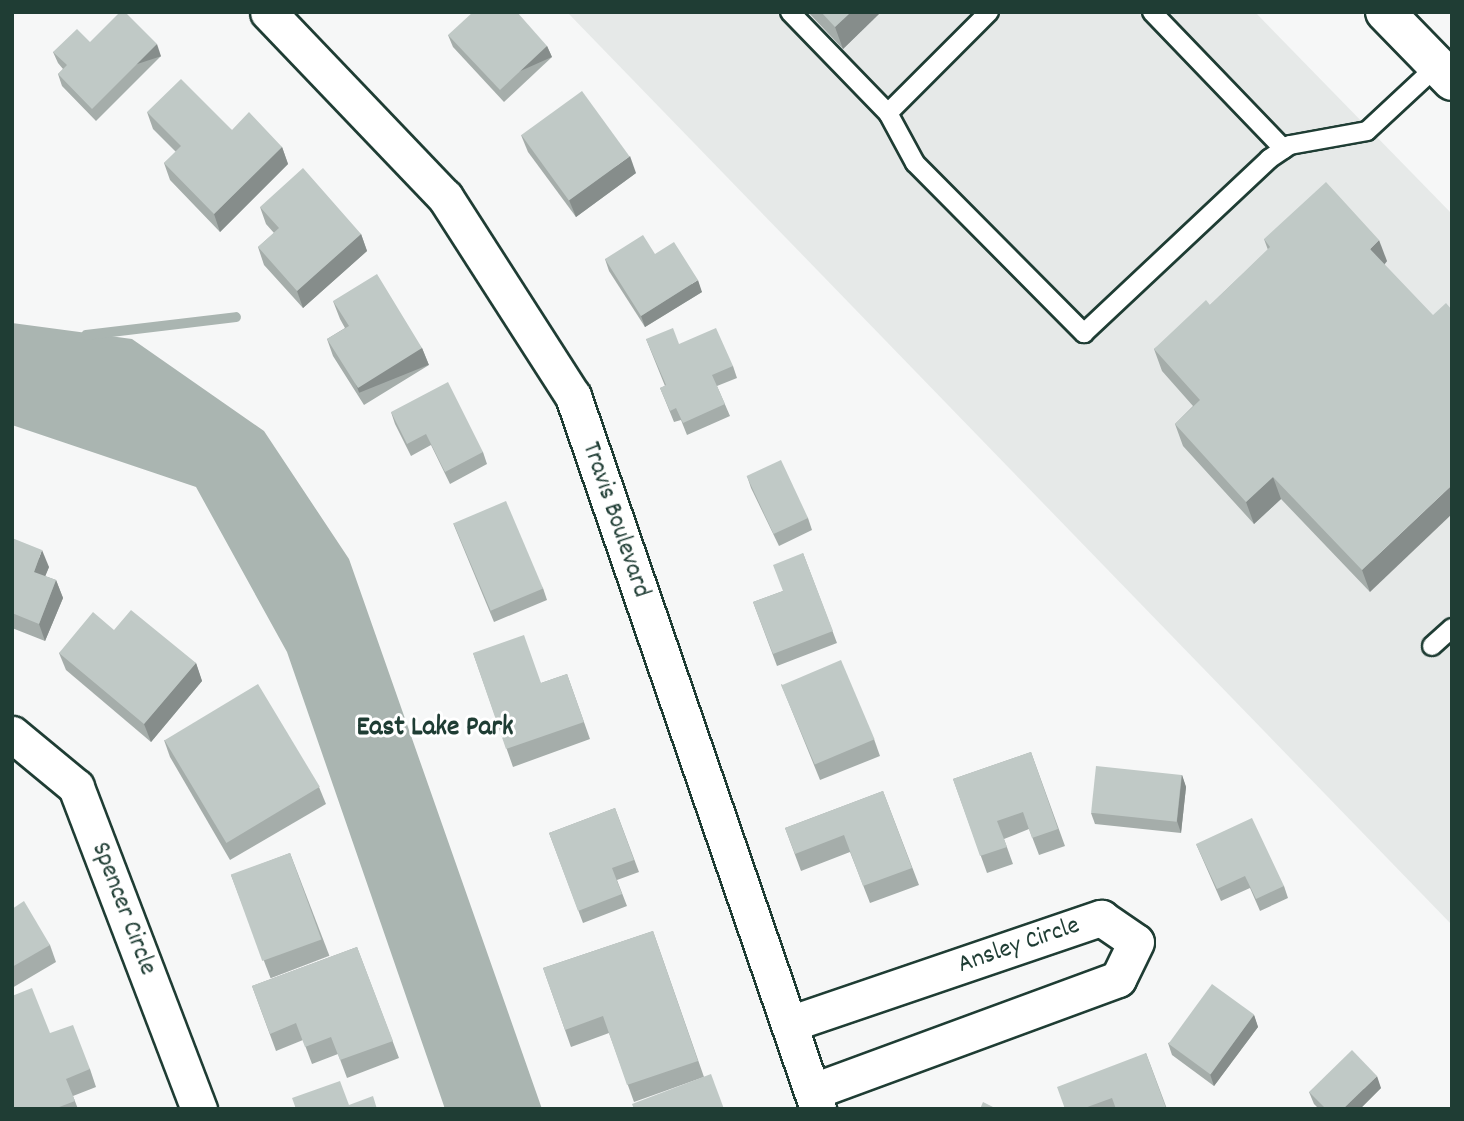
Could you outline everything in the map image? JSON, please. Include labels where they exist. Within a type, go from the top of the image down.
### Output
[{"type":"main road","points":[[1385,12],[1447,67]]},
{"type":"street","name":"Travis Boulevard","points":[[268,12],[445,197],[573,396],[816,1100]]},
{"type":"street","name":"Spencer Circle","points":[[12,734],[76,787],[199,1109]]},
{"type":"street","name":"Ansley Circle","points":[[789,1024],[1101,918],[1136,942],[1118,979],[816,1100]]},
{"type":"lane","points":[[790,12],[888,113],[915,163],[1084,332],[1284,149],[1311,139],[1367,131],[1447,67]]},
{"type":"lane","points":[[888,113],[989,12]]},
{"type":"lane","points":[[1152,12],[1284,149]]},
{"type":"lane","points":[[1432,646],[1452,628]]},
{"type":"shaded area","points":[[567,12],[1255,12],[1452,214],[1452,925]]},
{"type":"shaded area","points":[[12,323],[132,339],[264,431],[349,559],[542,1109],[445,1109],[287,652],[196,487],[12,425]]},
{"type":"building","points":[[120,12],[125,12],[157,44],[92,109],[58,74],[67,65],[53,52],[77,29],[90,42]]},
{"type":"building","points":[[473,12],[517,12],[547,46],[500,90],[448,35]]},
{"type":"building","points":[[821,12],[851,12],[835,27]]},
{"type":"building","points":[[181,79],[232,130],[249,112],[282,147],[214,214],[164,163],[181,146],[147,112]]},
{"type":"building","points":[[582,91],[630,157],[569,201],[521,135]]},
{"type":"building","points":[[303,168],[361,234],[297,291],[258,247],[279,228],[260,207]]},
{"type":"building","points":[[1326,182],[1379,240],[1370,249],[1433,315],[1446,303],[1452,310],[1452,485],[1362,570],[1273,477],[1246,502],[1175,424],[1200,400],[1154,349],[1206,300],[1210,305],[1270,247],[1264,239]]},
{"type":"building","points":[[643,235],[655,254],[674,242],[698,280],[641,316],[605,259]]},
{"type":"building","points":[[377,274],[422,348],[358,388],[327,339],[349,326],[333,301]]},
{"type":"building","points":[[673,328],[679,344],[716,328],[733,366],[712,375],[725,404],[683,423],[676,408],[670,411],[660,388],[666,385],[646,339]]},
{"type":"building","points":[[448,382],[483,452],[445,472],[426,434],[407,444],[391,412]]},
{"type":"building","points":[[781,460],[808,518],[774,534],[747,476]]},
{"type":"building","points":[[506,501],[543,588],[491,611],[454,523]]},
{"type":"building","points":[[12,538],[42,550],[34,572],[56,580],[39,624],[12,613]]},
{"type":"building","points":[[803,553],[833,631],[773,654],[753,602],[783,591],[773,565]]},
{"type":"building","points":[[131,610],[196,663],[144,724],[59,653],[93,612],[114,630]]},
{"type":"building","points":[[524,635],[541,683],[567,674],[584,722],[506,749],[473,653]]},
{"type":"building","points":[[841,660],[875,739],[815,765],[781,685]]},
{"type":"building","points":[[258,684],[320,787],[226,843],[165,740]]},
{"type":"building","points":[[1031,752],[1058,829],[1032,838],[1023,812],[997,821],[1007,847],[980,856],[953,779]]},
{"type":"building","points":[[1096,766],[1182,775],[1177,822],[1091,813]]},
{"type":"building","points":[[883,791],[912,868],[863,886],[844,835],[795,854],[785,828]]},
{"type":"building","points":[[615,808],[634,860],[612,868],[622,894],[578,911],[549,833]]},
{"type":"building","points":[[1252,818],[1284,886],[1256,899],[1245,876],[1217,889],[1196,844]]},
{"type":"building","points":[[290,853],[321,939],[262,961],[231,875]]},
{"type":"building","points":[[24,901],[50,945],[12,967],[12,909]]},
{"type":"building","points":[[653,931],[698,1061],[627,1085],[603,1016],[565,1030],[543,968]]},
{"type":"building","points":[[357,947],[393,1041],[340,1060],[331,1037],[305,1047],[296,1023],[270,1034],[252,986]]},
{"type":"building","points":[[1212,984],[1254,1015],[1211,1074],[1169,1044]]},
{"type":"building","points":[[32,988],[50,1033],[73,1025],[90,1069],[66,1079],[75,1101],[54,1109],[12,1109],[12,996]]},
{"type":"building","points":[[1352,1050],[1377,1076],[1343,1109],[1326,1109],[1309,1092]]},
{"type":"building","points":[[1146,1053],[1166,1108],[1116,1109],[1112,1098],[1082,1109],[1065,1109],[1057,1087]]},
{"type":"building","points":[[711,1074],[724,1109],[634,1109],[632,1104]]},
{"type":"building","points":[[340,1081],[349,1105],[373,1096],[377,1109],[296,1109],[292,1098]]},
{"type":"building","points":[[983,1102],[997,1109],[980,1109]]},
{"type":"waterway","points":[[86,335],[236,317]]},
{"type":"district","name":"East Lake Park","points":[[435,729]]}]
